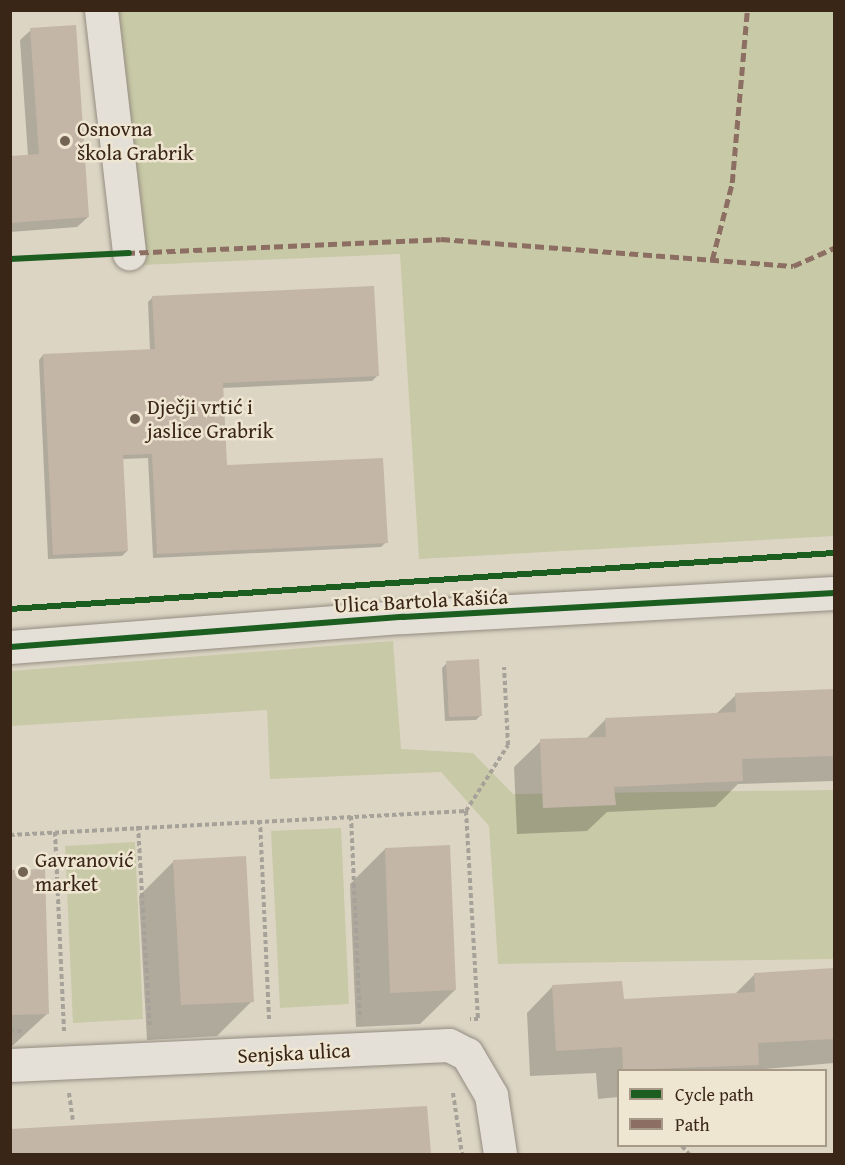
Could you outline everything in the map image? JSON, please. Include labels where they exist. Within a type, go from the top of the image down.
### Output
[{"type":"street","points":[[101,10],[129,253]]},
{"type":"street","name":"Ulica Bartola Kašića","points":[[10,647],[404,617],[834,593]]},
{"type":"street","name":"Senjska ulica","points":[[10,1065],[68,1083],[449,1045],[467,1054],[491,1095],[500,1155]]},
{"type":"path","points":[[466,1020],[478,1019],[466,811],[508,745],[504,667]]},
{"type":"path","points":[[10,835],[138,826],[466,811]]},
{"type":"path","points":[[351,816],[360,1022]]},
{"type":"path","points":[[260,820],[269,1022]]},
{"type":"path","points":[[138,826],[150,1027]]},
{"type":"path","points":[[55,832],[64,1032],[73,1120]]},
{"type":"path","points":[[257,1023],[280,1022]]},
{"type":"path","points":[[349,1022],[372,1022]]},
{"type":"path","points":[[140,1028],[162,1027]]},
{"type":"path","points":[[10,1031],[32,1031]]},
{"type":"path","points":[[53,1031],[75,1031]]},
{"type":"path","points":[[452,1088],[462,1155]]},
{"type":"green space","points":[[116,11],[834,11],[834,536],[419,559],[400,254],[141,265]]},
{"type":"green space","points":[[393,641],[401,749],[473,753],[513,794],[834,790],[834,959],[498,964],[489,826],[441,772],[270,779],[267,710],[11,726],[11,671]]},
{"type":"green space","points":[[341,828],[349,1004],[280,1008],[271,831]]},
{"type":"green space","points":[[135,842],[143,1019],[73,1023],[65,846]]},
{"type":"building","points":[[76,25],[89,217],[10,223],[10,156],[39,154],[30,28]]},
{"type":"building","name":"Dječji vrtić i jaslice Grabrik","points":[[374,286],[379,376],[223,383],[227,465],[383,458],[388,543],[157,554],[152,454],[123,455],[128,551],[53,555],[43,354],[155,349],[152,296]]},
{"type":"building","points":[[479,659],[482,716],[449,717],[446,661]]},
{"type":"building","points":[[834,689],[834,756],[742,759],[743,781],[614,787],[616,805],[543,808],[540,739],[606,737],[605,718],[736,712],[735,693]]},
{"type":"building","points":[[450,845],[456,990],[390,993],[385,848]]},
{"type":"building","points":[[246,856],[254,1002],[181,1005],[173,860]]},
{"type":"building","points":[[45,869],[49,1014],[10,1015],[10,870]]},
{"type":"building","points":[[834,968],[834,1039],[758,1043],[759,1065],[623,1069],[622,1047],[556,1051],[552,985],[622,981],[624,999],[755,992],[754,973]]},
{"type":"building","points":[[427,1106],[431,1154],[10,1154],[10,1129]]},
{"type":"marked path","points":[[712,260],[732,183],[747,10]]},
{"type":"marked path","points":[[126,253],[441,239],[793,266],[834,248]]},
{"type":"cycle path","points":[[10,259],[129,253]]},
{"type":"cycle path","points":[[10,609],[834,553]]},
{"type":"cycle path","points":[[10,647],[403,617],[834,593]]},
{"type":"place","name":"Osnovna škola Grabrik","points":[[65,141]]},
{"type":"place","name":"Dječji vrtić i jaslice Grabrik","points":[[135,419]]},
{"type":"place","name":"Gavranović market","points":[[23,872]]}]
